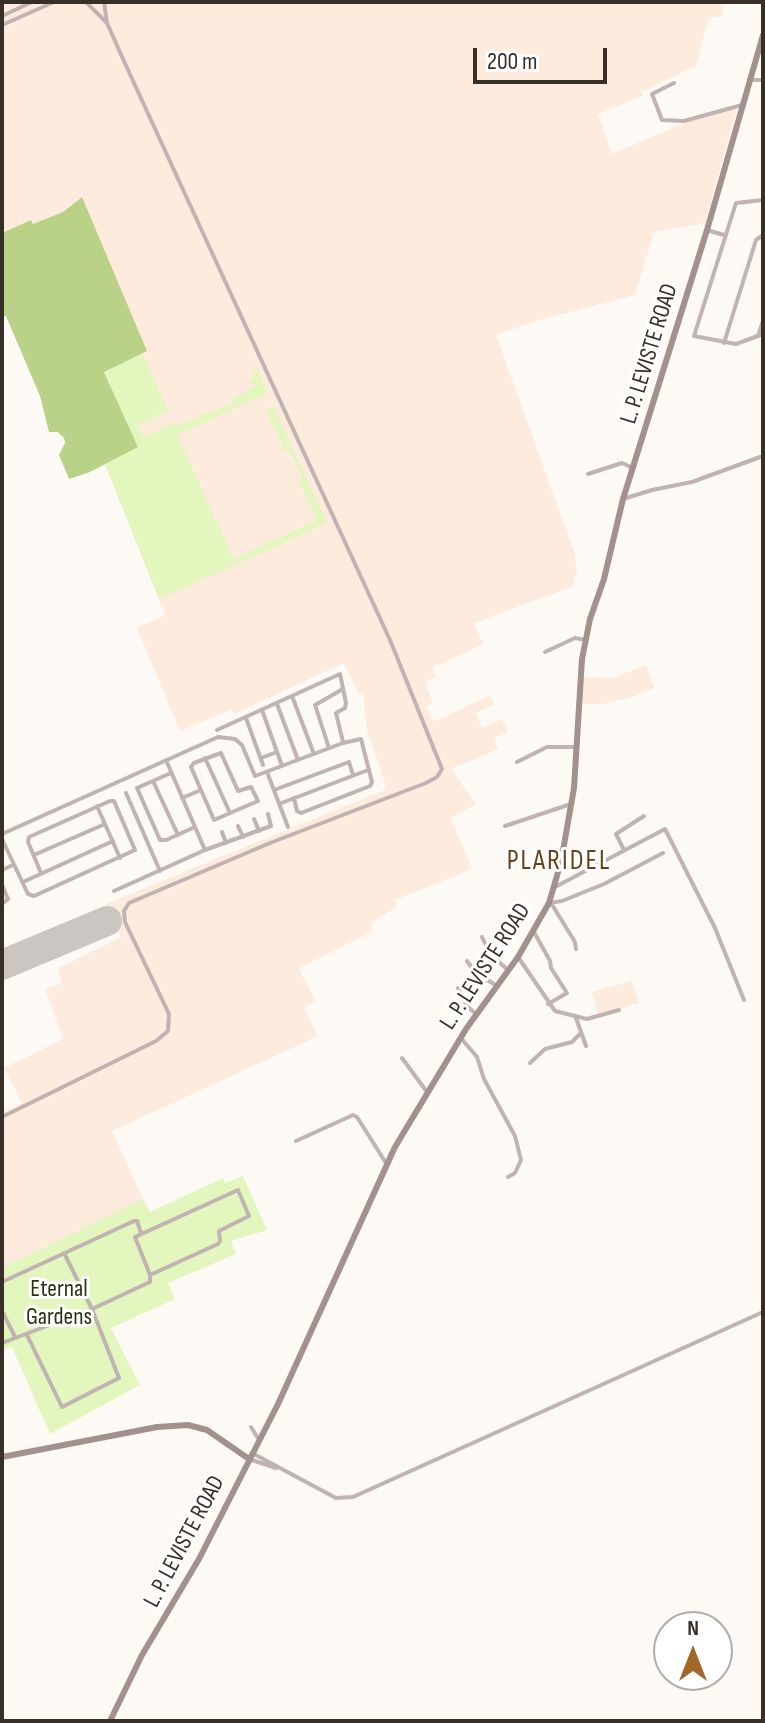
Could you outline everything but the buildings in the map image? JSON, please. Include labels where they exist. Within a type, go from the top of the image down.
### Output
[{"type":"main road","name":"L. P. LEVISTE ROAD","points":[[110,1721],[142,1655],[199,1559],[248,1455],[278,1404],[387,1165],[460,1037],[518,957],[550,903],[571,804],[582,659],[590,619],[604,579],[623,499],[707,230],[763,35]]},
{"type":"main road","points":[[2,1457],[157,1427],[188,1425],[207,1430],[248,1455]]},
{"type":"street","points":[[2,16],[32,2]]},
{"type":"street","points":[[2,25],[54,2]]},
{"type":"street","points":[[86,2],[107,23]]},
{"type":"street","points":[[2,1117],[156,1041],[168,1031],[169,1014],[125,922],[124,911],[129,903],[270,843],[426,783],[437,777],[442,769],[390,640],[107,23],[104,2]]},
{"type":"street","points":[[749,80],[763,80]]},
{"type":"street","points":[[674,83],[657,90],[652,96],[664,121],[684,121],[742,105]]},
{"type":"street","points":[[657,90],[667,93]]},
{"type":"street","points":[[763,200],[736,203],[694,336],[736,344],[761,335],[763,321]]},
{"type":"street","points":[[707,230],[725,235]]},
{"type":"street","points":[[724,343],[756,240],[763,235]]},
{"type":"street","points":[[623,499],[692,482],[763,456]]},
{"type":"street","points":[[588,474],[622,463],[633,468]]},
{"type":"street","points":[[545,652],[575,638],[586,640]]},
{"type":"street","points":[[217,730],[340,674],[345,708],[336,713],[343,743]]},
{"type":"street","points":[[329,748],[315,705],[343,689]]},
{"type":"street","points":[[292,696],[314,754]]},
{"type":"street","points":[[277,704],[298,760]]},
{"type":"street","points":[[262,710],[282,766]]},
{"type":"street","points":[[246,718],[263,765]]},
{"type":"street","points":[[41,873],[28,839],[114,801],[135,848],[120,858],[31,897],[13,865],[2,836],[218,737],[235,739],[242,745],[255,776],[361,739],[372,782],[370,786],[301,813],[297,811],[294,798]]},
{"type":"street","points":[[517,762],[547,747],[576,747]]},
{"type":"street","points":[[261,758],[277,752]]},
{"type":"street","points":[[221,753],[238,791],[251,787],[258,801],[214,820],[191,767],[205,758],[221,753]]},
{"type":"street","points":[[205,758],[230,813]]},
{"type":"street","points":[[166,760],[204,850]]},
{"type":"street","points":[[274,790],[349,762],[353,776]]},
{"type":"street","points":[[279,804],[368,770]]},
{"type":"street","points":[[267,772],[288,827]]},
{"type":"street","points":[[171,773],[137,788],[162,841],[195,827]]},
{"type":"street","points":[[153,781],[178,835]]},
{"type":"street","points":[[182,798],[201,790]]},
{"type":"street","points":[[126,793],[160,871]]},
{"type":"street","points":[[505,826],[571,804]]},
{"type":"street","points":[[97,806],[120,858]]},
{"type":"street","points":[[114,891],[204,850],[259,831],[272,824],[268,814]]},
{"type":"street","points":[[624,850],[616,834],[644,816]]},
{"type":"street","points":[[254,819],[259,831]]},
{"type":"street","points":[[34,855],[105,824]]},
{"type":"street","points":[[238,826],[243,837]]},
{"type":"street","points":[[553,887],[665,829],[715,928],[744,1000]]},
{"type":"street","points":[[222,832],[226,843]]},
{"type":"street","points":[[23,882],[113,841]]},
{"type":"street","points":[[576,949],[575,942],[550,903],[604,884],[663,853]]},
{"type":"street","points":[[2,870],[13,865]]},
{"type":"street","points":[[2,885],[8,899],[2,904]]},
{"type":"street","points":[[534,932],[567,993],[548,1004]]},
{"type":"street","points":[[482,937],[490,954],[508,970]]},
{"type":"street","points":[[518,957],[555,1011],[587,1019],[619,1010]]},
{"type":"street","points":[[467,961],[475,972],[497,986]]},
{"type":"street","points":[[458,988],[467,1006],[476,1014]]},
{"type":"street","points":[[576,1018],[586,1046]]},
{"type":"street","points":[[530,1063],[545,1049],[572,1042],[581,1033]]},
{"type":"street","points":[[460,1037],[477,1057],[484,1079],[515,1136],[521,1160],[515,1173],[508,1177]]},
{"type":"street","points":[[402,1058],[427,1092]]},
{"type":"street","points":[[296,1141],[353,1115],[387,1165]]},
{"type":"street","points":[[2,1343],[92,1309],[150,1282],[150,1275],[134,1240],[141,1233],[238,1190],[249,1213],[247,1218],[219,1231],[218,1244],[150,1275]]},
{"type":"street","points":[[2,1282],[134,1221],[137,1221],[141,1233]]},
{"type":"street","points":[[26,1334],[62,1407],[119,1378],[92,1309],[64,1253]]},
{"type":"street","points":[[2,1311],[15,1338]]},
{"type":"street","points":[[248,1455],[336,1498],[353,1497],[763,1312]]},
{"type":"street","points":[[251,1427],[259,1440]]},
{"type":"shaded area","points":[[2,2],[735,2],[722,5],[723,16],[709,18],[696,65],[642,92],[643,96],[598,114],[612,154],[705,114],[737,107],[705,223],[654,232],[635,295],[496,335],[575,555],[577,575],[574,586],[474,623],[483,644],[432,668],[436,677],[425,682],[433,704],[426,707],[434,722],[490,695],[495,704],[476,713],[482,728],[502,719],[508,732],[494,738],[498,749],[451,769],[476,804],[451,818],[472,869],[395,900],[397,907],[370,923],[373,931],[299,968],[315,1001],[304,1008],[318,1036],[112,1131],[143,1199],[2,1268],[2,1113],[22,1103],[4,1068],[63,1039],[45,989],[62,983],[58,968],[121,937],[106,904],[387,789],[367,731],[363,694],[358,692],[344,663],[234,714],[231,709],[180,731],[137,628],[165,615],[105,464],[138,447],[104,371],[146,351],[79,199],[63,212],[33,224],[30,220],[2,233]]},
{"type":"shaded area","points":[[646,665],[654,688],[630,698],[602,704],[579,704],[581,677],[613,678]]},
{"type":"shaded area","points":[[632,981],[639,1003],[598,1015],[592,992]]},
{"type":"green space","points":[[82,197],[147,351],[104,372],[138,447],[90,472],[69,479],[59,455],[64,438],[58,432],[49,432],[40,396],[6,316],[2,317],[2,233],[31,220],[33,224],[63,212]]},
{"type":"green space","points":[[142,353],[169,411],[137,425],[143,437],[233,403],[232,400],[256,386],[249,381],[254,378],[253,372],[257,369],[266,389],[266,394],[177,435],[234,559],[317,520],[299,481],[302,478],[289,450],[285,451],[266,409],[273,406],[327,523],[159,599],[105,464],[138,447],[104,371]]},
{"type":"green space","name":"Eternal Gardens","points":[[243,1176],[267,1230],[231,1241],[236,1254],[168,1283],[175,1299],[111,1328],[140,1385],[50,1434],[12,1347],[2,1350],[2,1268],[143,1199],[150,1212],[223,1178],[225,1183]]},
{"type":"runway","points":[[2,965],[107,921]]},
{"type":"district","name":"PLARIDEL","points":[[559,862]]}]
